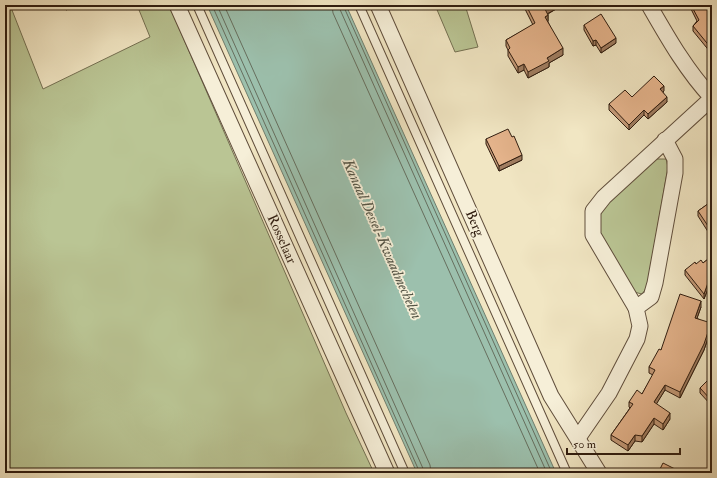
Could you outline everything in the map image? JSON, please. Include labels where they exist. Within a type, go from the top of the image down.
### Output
[{"type":"street","name":"Rosselaar","points":[[177,5],[387,473]]},
{"type":"street","name":"Berg","points":[[378,5],[551,396],[599,473]]},
{"type":"street","points":[[578,438],[609,393],[637,339],[640,326],[636,308],[593,235],[593,211],[604,197],[712,98],[693,77],[649,5]]},
{"type":"street","points":[[636,308],[651,297],[663,244],[675,174],[675,159],[665,140]]},
{"type":"lane","points":[[197,5],[405,473]]},
{"type":"lane","points":[[359,5],[568,473]]},
{"type":"shaded area","points":[[5,5],[10,5],[43,89],[150,37],[137,5],[169,5],[346,413],[374,473],[5,473]]},
{"type":"shaded area","points":[[435,5],[465,5],[478,47],[455,52]]},
{"type":"shaded area","points":[[653,159],[666,159],[668,167],[647,287],[642,294],[634,292],[599,235],[601,209]]},
{"type":"water","name":"Kanaal Dessel-Kwaadmechelen","points":[[207,5],[346,5],[556,473],[417,473]]},
{"type":"building","points":[[526,5],[552,5],[545,9],[548,15],[545,17],[563,48],[547,58],[549,61],[528,72],[524,64],[518,67],[508,50],[510,48],[506,40],[535,23]]},
{"type":"building","points":[[691,5],[709,5],[712,8],[712,48],[693,26],[699,20]]},
{"type":"building","points":[[601,14],[616,38],[601,48],[596,40],[593,41],[584,25]]},
{"type":"building","points":[[654,76],[664,86],[660,89],[667,97],[648,114],[644,110],[629,125],[609,104],[625,90],[632,97]]},
{"type":"building","points":[[508,129],[512,137],[514,136],[522,155],[499,166],[486,139]]},
{"type":"building","points":[[712,144],[712,151],[709,146]]},
{"type":"building","points":[[712,201],[712,232],[698,211]]},
{"type":"building","points":[[712,256],[712,285],[709,280],[704,294],[685,270],[695,262],[696,264],[701,260],[703,263]]},
{"type":"building","points":[[680,294],[701,301],[695,318],[711,323],[704,344],[680,392],[665,385],[654,402],[670,413],[663,424],[654,418],[642,436],[635,435],[628,445],[611,435],[633,404],[629,402],[637,390],[642,394],[655,370],[649,367],[659,349],[661,350]]},
{"type":"building","points":[[712,376],[712,401],[700,388]]},
{"type":"building","points":[[663,463],[679,471],[678,473],[658,473]]}]
